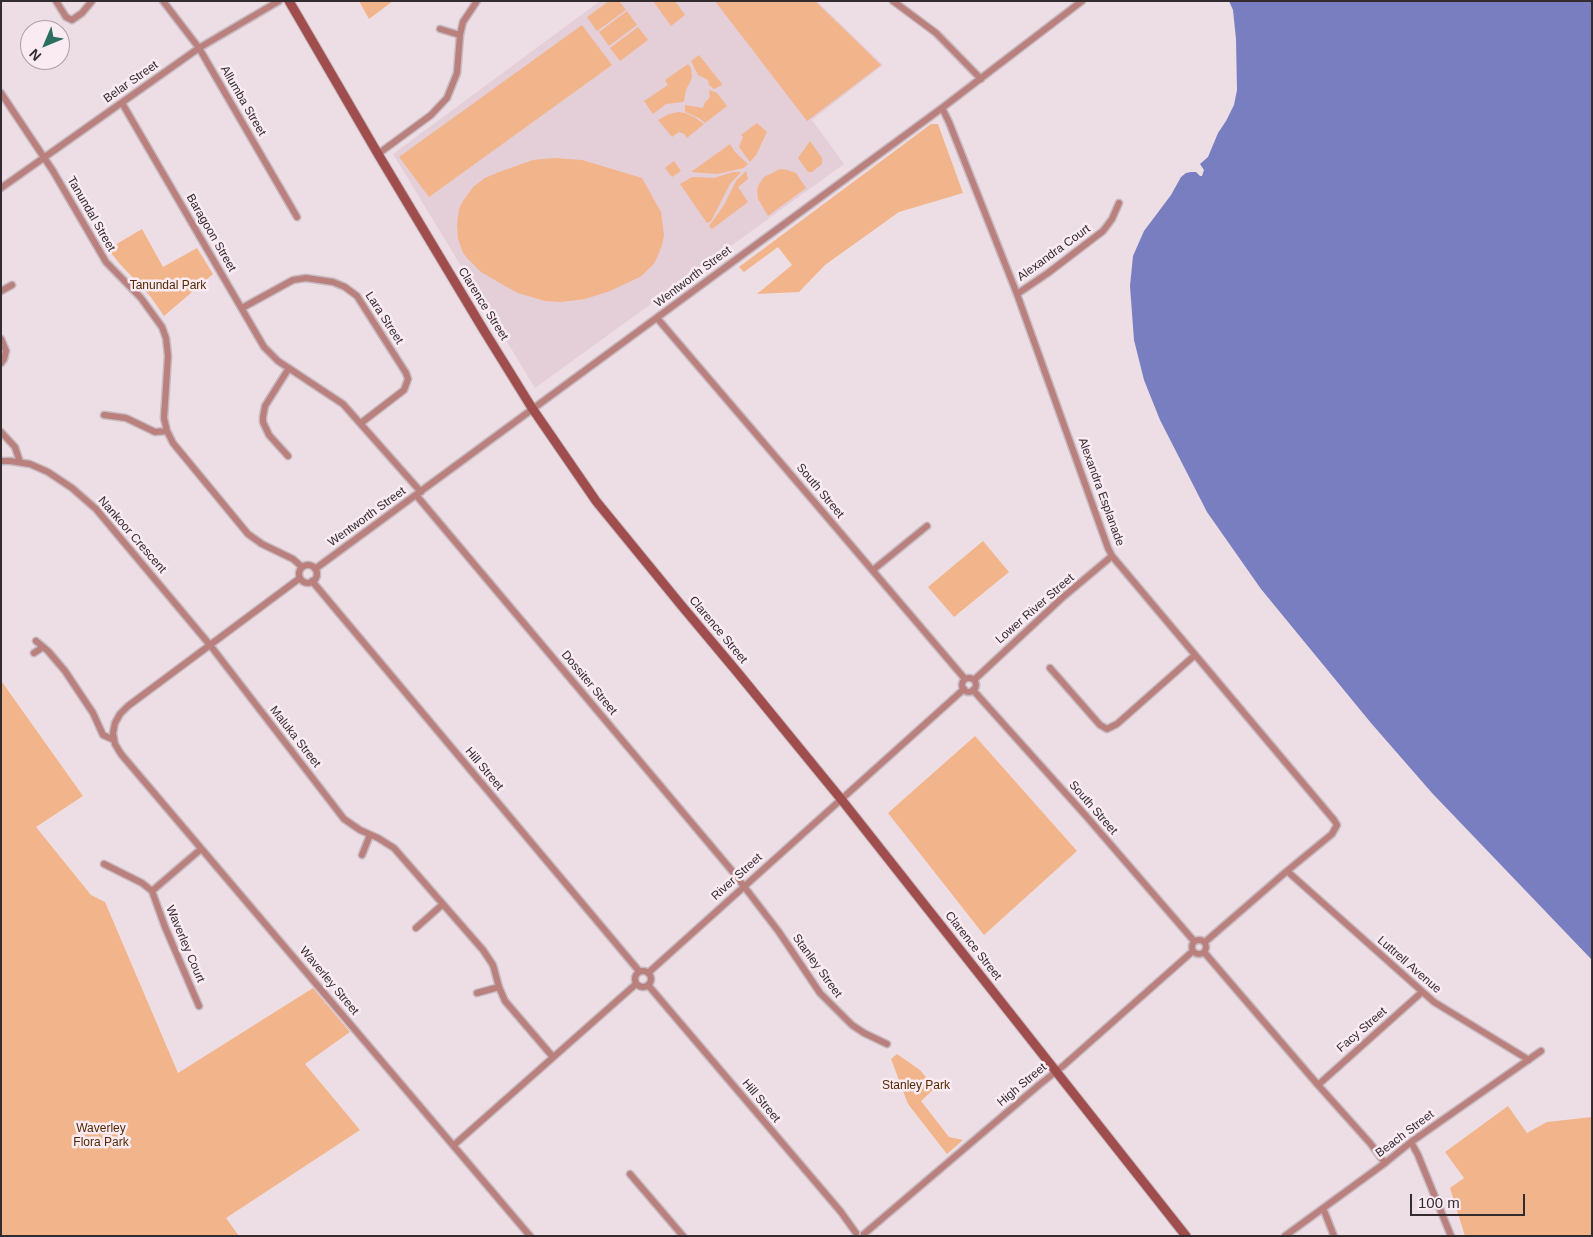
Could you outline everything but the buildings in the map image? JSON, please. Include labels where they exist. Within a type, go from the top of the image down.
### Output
[{"type":"main road","name":"Clarence Street","points":[[289,1],[439,257],[532,408],[577,475],[616,526],[841,799],[1186,1236]]},
{"type":"street","points":[[56,1],[66,16],[72,20],[82,13],[92,1]]},
{"type":"street","name":"Allumba Street","points":[[163,1],[199,48],[297,217]]},
{"type":"street","name":"Belar Street","points":[[1,188],[199,48],[279,1]]},
{"type":"street","points":[[378,154],[432,115],[447,98],[457,73],[463,22],[476,1]]},
{"type":"street","points":[[893,1],[936,33],[981,79]]},
{"type":"street","name":"Wentworth Street","points":[[315,569],[942,108],[1082,1]]},
{"type":"street","points":[[440,29],[460,35]]},
{"type":"street","name":"Tanundal Street","points":[[1,93],[44,158],[106,262],[141,298],[162,327],[168,348],[164,418],[167,431],[178,450],[248,534],[262,544],[293,559],[302,567]]},
{"type":"street","name":"Baragoon Street","points":[[122,103],[264,347],[278,361],[336,399],[361,423],[418,494]]},
{"type":"street","name":"Alexandra Esplanade","points":[[942,108],[950,122],[1017,294],[1112,556],[1337,825],[1332,834],[1287,871]]},
{"type":"street","name":"Alexandra Court","points":[[1017,294],[1103,231],[1112,219],[1119,203]]},
{"type":"street","name":"Lara Street","points":[[242,308],[282,285],[293,280],[306,278],[333,282],[357,296],[402,366],[408,379],[404,390],[361,423]]},
{"type":"street","points":[[1,291],[12,285]]},
{"type":"street","name":"South Street","points":[[657,318],[965,679]]},
{"type":"street","points":[[1,339],[6,351],[1,363]]},
{"type":"street","points":[[288,456],[269,435],[263,422],[263,417],[265,406],[289,368]]},
{"type":"street","points":[[104,415],[126,418],[155,432],[167,431]]},
{"type":"street","points":[[1,432],[15,447],[20,462]]},
{"type":"street","name":"Nankoor Crescent","points":[[1,461],[20,462],[39,468],[58,478],[88,501],[120,536],[210,645]]},
{"type":"street","name":"Dossiter Street","points":[[418,494],[744,886]]},
{"type":"street","points":[[873,570],[927,526]]},
{"type":"street","name":"Lower River Street","points":[[974,680],[1062,598],[1112,556]]},
{"type":"street","points":[[309,565],[315,569],[316,575],[312,581],[306,582],[300,578],[299,574],[302,567],[309,565]]},
{"type":"street","points":[[114,740],[115,723],[123,710],[300,578]]},
{"type":"street","name":"Hill Street","points":[[312,581],[639,971]]},
{"type":"street","name":"Waverley Street","points":[[36,641],[64,671],[87,703],[97,719],[103,735],[114,740],[121,754],[530,1236]]},
{"type":"street","name":"Maluka Street","points":[[210,645],[344,819],[353,826],[394,848],[489,958],[508,1006],[553,1057]]},
{"type":"street","points":[[34,654],[43,647]]},
{"type":"street","points":[[1050,668],[1100,725],[1108,729],[1114,726],[1195,655]]},
{"type":"street","points":[[965,679],[974,680],[976,684],[973,690],[968,691],[964,689],[962,684],[965,679]]},
{"type":"street","points":[[841,799],[964,689]]},
{"type":"street","name":"South Street","points":[[973,690],[1080,809],[1194,941]]},
{"type":"street","name":"River Street","points":[[648,973],[841,799]]},
{"type":"street","points":[[362,855],[370,835]]},
{"type":"street","points":[[104,864],[142,883],[152,891],[201,849]]},
{"type":"street","points":[[1205,942],[1287,871]]},
{"type":"street","name":"Luttrell Avenue","points":[[1287,871],[1434,1002],[1530,1060]]},
{"type":"street","name":"Stanley Street","points":[[744,886],[779,932],[814,986],[828,1002],[852,1025],[887,1044]]},
{"type":"street","name":"Waverley Court","points":[[152,891],[165,927],[199,1006]]},
{"type":"street","points":[[416,928],[443,904]]},
{"type":"street","points":[[1204,952],[1198,954],[1193,951],[1192,947],[1194,941],[1201,939],[1205,942]]},
{"type":"street","points":[[1204,952],[1206,948],[1205,942]]},
{"type":"street","name":"High Street","points":[[864,1235],[1193,951]]},
{"type":"street","points":[[1204,952],[1385,1162]]},
{"type":"street","points":[[644,970],[648,973],[651,980],[648,985],[640,987],[636,984],[634,977],[639,971],[644,970]]},
{"type":"street","points":[[454,1145],[636,984]]},
{"type":"street","name":"Hill Street","points":[[648,985],[841,1212],[855,1234]]},
{"type":"street","points":[[477,993],[499,987]]},
{"type":"street","name":"Facy Street","points":[[1318,1084],[1422,992]]},
{"type":"street","name":"Beach Street","points":[[1285,1236],[1411,1142],[1541,1052]]},
{"type":"street","points":[[1411,1142],[1451,1236]]},
{"type":"street","points":[[630,1174],[683,1236]]},
{"type":"street","points":[[1323,1208],[1334,1236]]},
{"type":"street","points":[[855,1234],[861,1232],[864,1235]]},
{"type":"shaded area","points":[[600,1],[817,1],[883,65],[812,120],[844,164],[535,388],[393,154]]},
{"type":"green space","points":[[359,1],[393,1],[369,19]]},
{"type":"green space","points":[[609,1],[619,1],[626,10],[597,31],[587,17]]},
{"type":"green space","points":[[653,1],[675,1],[685,15],[671,26]]},
{"type":"green space","points":[[715,1],[815,1],[881,65],[807,121]]},
{"type":"green space","points":[[627,11],[637,25],[609,46],[599,32]]},
{"type":"green space","points":[[582,25],[612,65],[429,197],[399,157]]},
{"type":"green space","points":[[638,27],[648,40],[620,61],[610,48]]},
{"type":"green space","points":[[699,55],[722,85],[714,89],[709,85],[708,80],[698,75],[691,61]]},
{"type":"green space","points":[[688,64],[691,68],[692,78],[686,90],[684,101],[666,104],[653,114],[644,101],[668,85],[665,80]]},
{"type":"green space","points":[[709,90],[717,93],[727,106],[705,123],[685,112],[685,105],[703,108],[710,97]]},
{"type":"green space","points":[[678,112],[694,117],[704,124],[687,138],[679,132],[672,137],[658,120]]},
{"type":"green space","points":[[757,123],[767,132],[756,155],[750,162],[739,147],[743,137],[741,135]]},
{"type":"green space","points":[[931,124],[938,124],[963,193],[899,212],[825,265],[799,292],[757,294],[792,265],[778,247],[744,272],[739,267]]},
{"type":"green space","points":[[810,141],[822,158],[822,164],[812,172],[808,172],[798,158]]},
{"type":"green space","points":[[730,144],[735,152],[748,164],[744,168],[717,174],[691,172]]},
{"type":"green space","points":[[554,158],[582,160],[642,178],[661,212],[664,235],[662,245],[653,265],[640,277],[610,291],[585,299],[561,302],[545,301],[518,293],[481,272],[463,253],[458,239],[459,209],[473,187],[485,178],[499,172],[533,160]]},
{"type":"green space","points":[[674,161],[681,171],[672,177],[665,168]]},
{"type":"green space","points":[[780,169],[796,173],[806,188],[768,216],[758,199],[757,190],[764,177]]},
{"type":"green space","points":[[746,171],[748,179],[738,187],[748,202],[712,229],[709,226],[724,205],[736,181]]},
{"type":"green space","points":[[733,172],[741,172],[730,184],[711,221],[707,223],[680,184],[692,177],[714,178]]},
{"type":"green space","name":"Tanundal Park","points":[[142,229],[163,267],[197,248],[213,274],[164,316],[150,296],[108,249]]},
{"type":"green space","points":[[983,541],[1009,572],[954,617],[928,587]]},
{"type":"green space","name":"Waverley Flora Park","points":[[2,682],[83,796],[36,827],[91,895],[105,902],[178,1073],[313,988],[350,1032],[305,1064],[360,1130],[226,1218],[239,1236],[1,1236]]},
{"type":"green space","points":[[975,736],[1077,851],[984,935],[888,813]]},
{"type":"green space","name":"Stanley Park","points":[[897,1054],[920,1070],[935,1088],[921,1101],[949,1137],[963,1140],[947,1154],[908,1104],[891,1059]]},
{"type":"green space","points":[[1508,1106],[1527,1133],[1547,1122],[1592,1117],[1592,1236],[1465,1236],[1450,1188],[1464,1178],[1445,1152]]},
{"type":"water","points":[[1229,1],[1592,1],[1592,960],[1432,793],[1371,723],[1261,589],[1207,512],[1160,420],[1144,380],[1134,340],[1130,286],[1133,256],[1144,231],[1171,195],[1181,177],[1191,172],[1196,172],[1202,176],[1204,170],[1200,164],[1208,157],[1218,133],[1234,105],[1237,90],[1236,39],[1233,10]]}]
